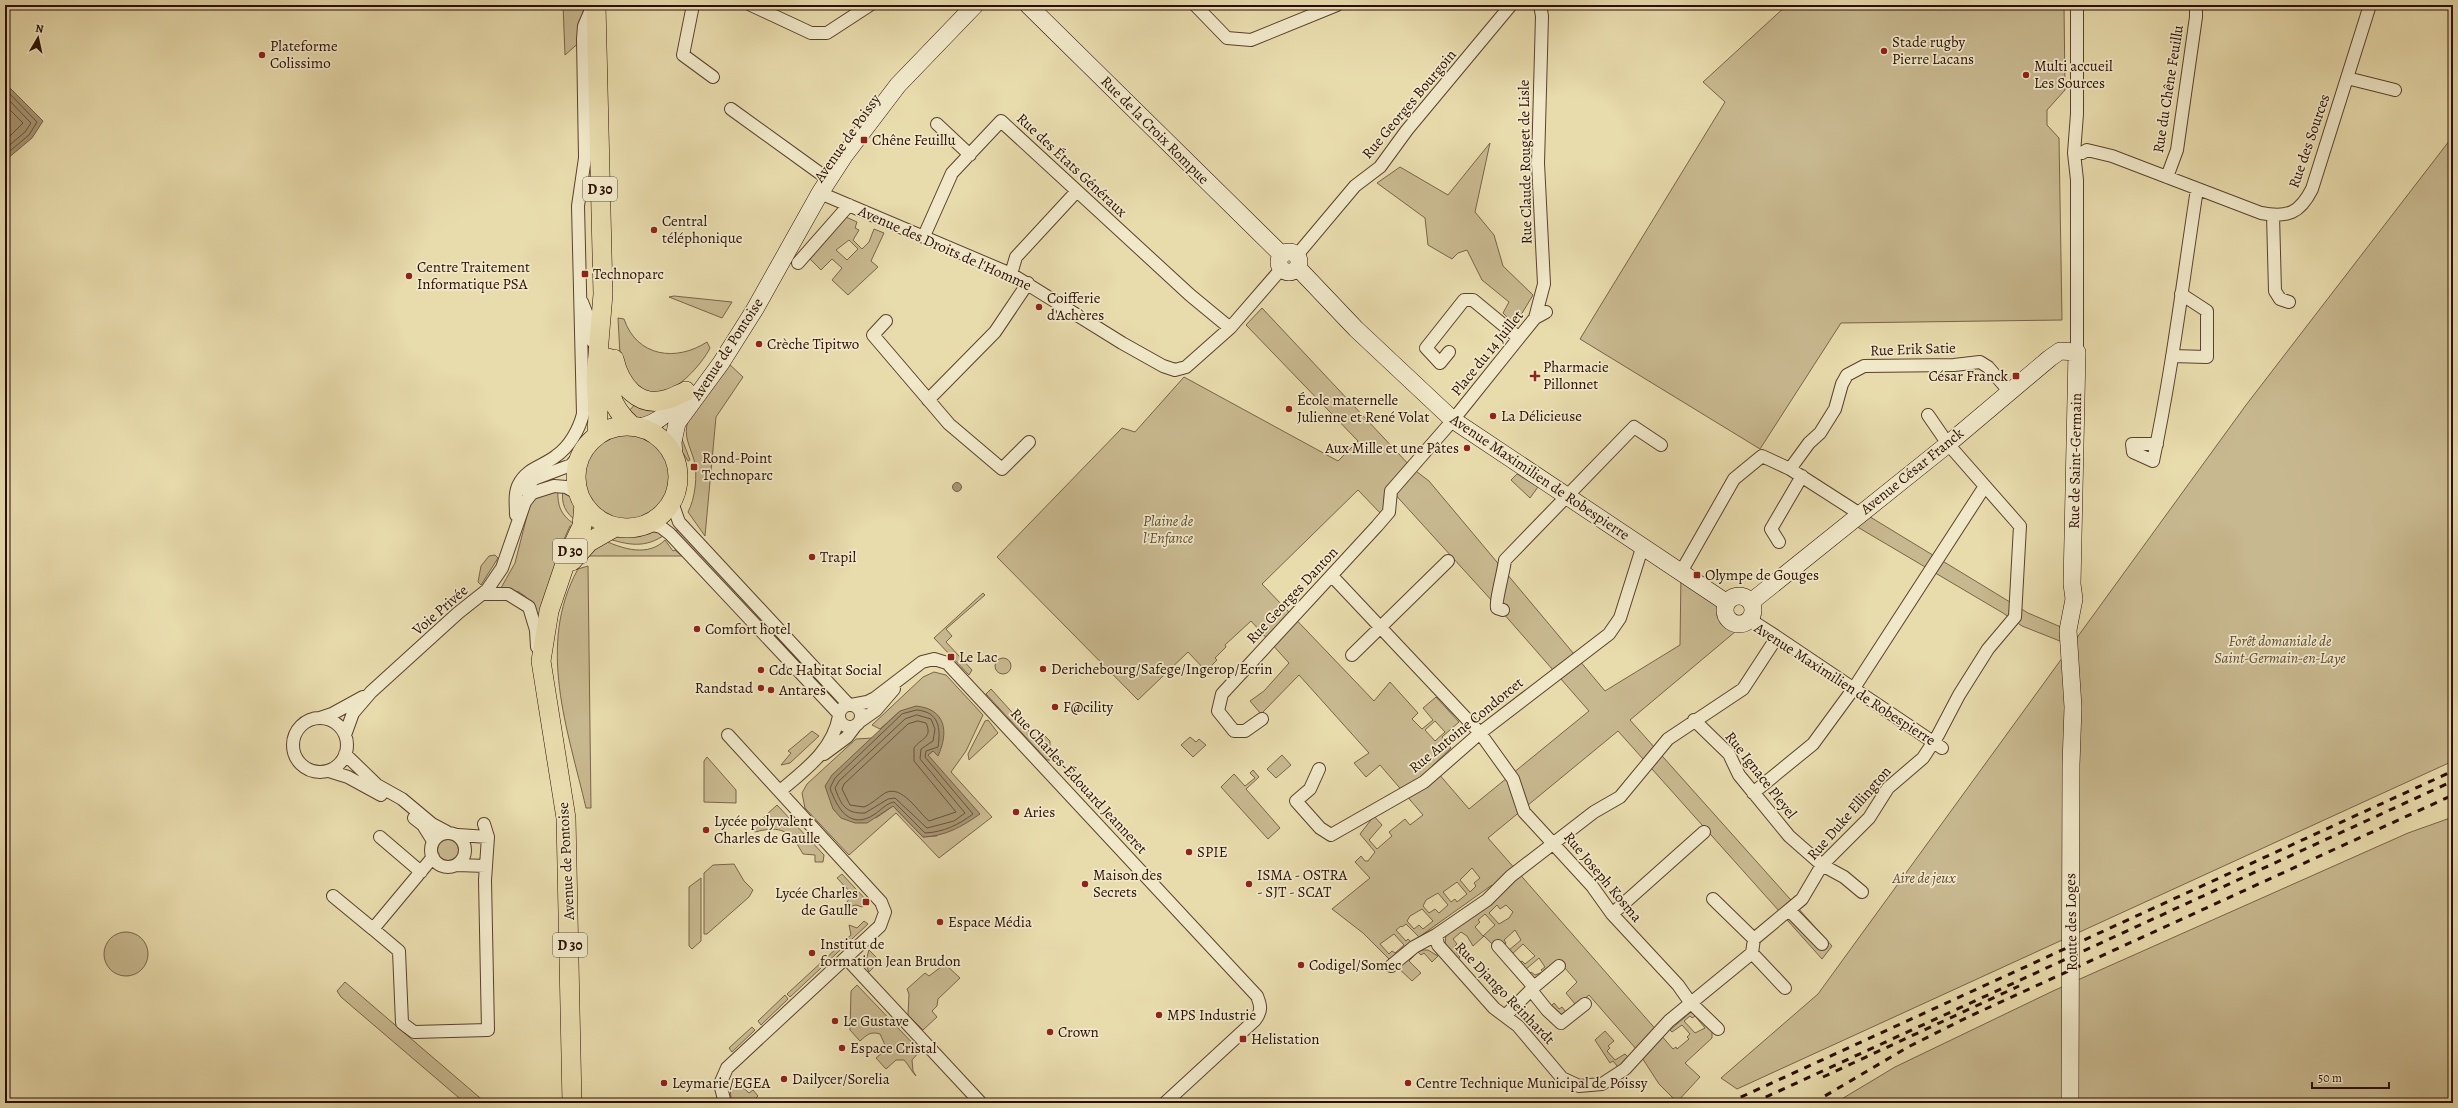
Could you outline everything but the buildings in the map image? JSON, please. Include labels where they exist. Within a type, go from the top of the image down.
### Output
[{"type":"main road","name":"D 30","points":[[596,5],[603,294],[609,338],[607,373],[610,394],[618,413],[635,426]]},
{"type":"main road","name":"D 30","points":[[597,435],[596,371],[603,294]]},
{"type":"main road","points":[[609,338],[618,376],[626,388],[639,398],[657,401],[685,392]]},
{"type":"main road","points":[[616,426],[635,426],[660,438],[674,456],[679,480],[674,498],[663,514],[647,524],[635,528],[615,527],[597,518],[581,499],[576,473],[582,453],[597,435],[616,426]]},
{"type":"main road","name":"Avenue de Pontoise","points":[[572,1103],[566,818],[540,661],[545,628],[553,598],[567,558],[582,526],[581,499]]},
{"type":"main road","name":"Avenue de Pontoise","points":[[553,598],[578,553],[589,542],[615,527]]},
{"type":"street","points":[[516,514],[518,484],[526,475],[539,465],[556,457],[565,448],[582,419],[583,389],[579,298],[578,206],[585,143],[583,39],[584,26],[593,5]]},
{"type":"street","points":[[692,5],[683,55],[713,77]]},
{"type":"street","points":[[752,5],[811,32],[827,33],[870,5]]},
{"type":"street","name":"Avenue de Poissy","points":[[792,244],[816,190],[821,174],[877,94],[923,43],[962,5]]},
{"type":"street","name":"Avenue de Poissy","points":[[762,292],[816,190],[898,85],[975,5]]},
{"type":"street","name":"Rue de la Croix Rompue","points":[[1028,5],[1290,261]]},
{"type":"street","points":[[1195,5],[1227,38],[1251,40],[1337,5]]},
{"type":"street","name":"Rue Georges Bourgoin","points":[[1179,370],[1186,367],[1230,328],[1355,186],[1380,167],[1408,130],[1511,5]]},
{"type":"street","name":"Rue Claude Rouget de Lisle","points":[[1535,318],[1544,284],[1538,163],[1542,16],[1540,5]]},
{"type":"street","name":"Rue de Saint-Germain","points":[[2073,740],[2073,700],[2068,630],[2074,599],[2072,584],[2077,352],[2076,180],[2083,164],[2078,153],[2077,5]]},
{"type":"street","name":"Rue du Chêne Feuillu","points":[[2167,177],[2177,150],[2196,17],[2196,5]]},
{"type":"street","name":"Rue des Sources","points":[[2078,153],[2087,150],[2112,156],[2198,189],[2273,215],[2293,213],[2306,200],[2312,189],[2370,5]]},
{"type":"street","points":[[2347,78],[2395,90]]},
{"type":"street","points":[[731,109],[821,174]]},
{"type":"street","name":"Rue des États Généraux","points":[[924,236],[952,173],[1001,121],[1190,295],[1230,328]]},
{"type":"street","points":[[937,124],[970,154]]},
{"type":"street","points":[[2156,444],[2132,444],[2133,452],[2153,461],[2172,356],[2198,189]]},
{"type":"street","name":"Avenue des Droits de l'Homme","points":[[816,190],[1011,274],[1028,283],[1128,346],[1163,366],[1179,370]]},
{"type":"street","points":[[1011,274],[1016,257],[1076,191]]},
{"type":"street","points":[[798,263],[849,205]]},
{"type":"street","points":[[2273,215],[2275,291],[2280,299],[2289,302]]},
{"type":"street","name":"Avenue de Pontoise","points":[[674,456],[673,442],[677,423],[721,363],[792,244]]},
{"type":"street","name":"Avenue Maximilien de Robespierre","points":[[1290,261],[1356,329],[1453,420],[1643,545],[1727,603]]},
{"type":"street","points":[[928,400],[995,332],[1028,283]]},
{"type":"street","name":"Avenue de Pontoise","points":[[635,426],[652,424],[664,416],[685,392],[762,292]]},
{"type":"street","points":[[2172,356],[2207,357],[2207,311],[2181,294]]},
{"type":"street","points":[[579,298],[590,322],[596,371]]},
{"type":"street","points":[[1450,352],[1440,362],[1426,348],[1464,300],[1473,300],[1519,338]]},
{"type":"street","name":"Place du 14 Juillet","points":[[1391,491],[1453,420],[1535,318],[1546,312]]},
{"type":"street","points":[[886,321],[873,335],[949,424],[1002,469],[1029,442]]},
{"type":"street","name":"Avenue César Franck","points":[[1751,602],[1948,444],[2008,391],[2060,351],[2077,352]]},
{"type":"street","name":"Rue Erik Satie","points":[[1790,469],[1809,443],[1820,433],[1835,409],[1842,384],[1848,375],[1864,366],[1954,365],[1980,362],[1984,363],[2008,391]]},
{"type":"street","name":"Rue Duke Ellington","points":[[1754,939],[1802,899],[1822,865],[1869,818],[1888,788],[1938,745],[1959,695],[1984,655],[2015,617],[2020,526],[1948,444],[1928,415]]},
{"type":"street","points":[[1503,610],[1497,608],[1495,602],[1501,589],[1505,560],[1634,427],[1661,445]]},
{"type":"street","points":[[513,538],[520,494],[527,484],[534,479],[567,467],[582,453]]},
{"type":"street","points":[[1681,572],[1734,479],[1762,456],[1802,476],[1860,514]]},
{"type":"street","points":[[1779,542],[1771,529],[1802,476]]},
{"type":"street","points":[[513,538],[525,502],[532,493],[554,486],[566,487],[581,499]]},
{"type":"street","points":[[1753,793],[1813,744],[1854,688],[1985,486]]},
{"type":"street","name":"Rue Georges Danton","points":[[1262,719],[1245,731],[1234,731],[1218,710],[1222,694],[1332,576],[1389,512],[1391,491]]},
{"type":"street","points":[[647,524],[661,527],[670,534],[839,715],[844,725],[850,727],[858,724],[861,716],[860,710],[850,705],[680,522],[674,510],[674,498]]},
{"type":"street","name":"Voie Privée","points":[[371,692],[458,613],[482,594],[502,568],[513,538]]},
{"type":"street","name":"Rue Antoine Condorcet","points":[[1319,770],[1310,789],[1296,802],[1320,828],[1331,835],[1424,782],[1480,733],[1608,634],[1620,618],[1643,545]]},
{"type":"street","points":[[1352,654],[1448,561]]},
{"type":"street","name":"Rue Joseph Kosma","points":[[1332,576],[1480,733],[1513,779],[1524,812],[1592,886],[1612,914],[1678,985],[1690,1002],[1718,1029]]},
{"type":"street","points":[[482,594],[508,594],[529,607],[536,630],[537,652],[540,661]]},
{"type":"street","points":[[1739,596],[1751,602],[1753,610],[1748,621],[1736,624],[1729,620],[1725,610],[1727,603],[1739,596]]},
{"type":"street","name":"Avenue Maximilien de Robespierre","points":[[1748,621],[1758,624],[1938,745]]},
{"type":"street","name":"Rue Django Reinhardt","points":[[1690,1002],[1669,1021],[1626,1069],[1602,1084],[1579,1086],[1562,1078],[1518,1026],[1494,1008],[1438,946],[1436,935],[1487,900],[1511,876],[1594,812],[1620,797],[1668,740],[1694,720],[1743,688],[1777,637]]},
{"type":"street","name":"Rue Charles-Édouard Jeanneret","points":[[850,705],[867,702],[898,683],[922,662],[934,659],[947,663],[1258,996],[1261,1006],[1255,1020],[1165,1103]]},
{"type":"street","name":"Rue Charles-Édouard Jeanneret","points":[[815,760],[838,745],[858,724],[885,701],[898,683]]},
{"type":"street","points":[[371,692],[332,714],[309,720],[300,726],[294,735],[292,746],[295,757],[302,766],[318,772],[329,771],[348,777],[400,806],[423,825],[433,841]]},
{"type":"street","points":[[345,735],[353,713],[371,692]]},
{"type":"street","points":[[780,791],[815,760],[835,733],[839,715],[843,708],[850,705]]},
{"type":"street","points":[[320,718],[333,721],[345,735],[347,745],[345,754],[338,765],[329,771]]},
{"type":"street","name":"Rue Ignace Pleyel","points":[[1694,720],[1729,754],[1739,775],[1789,836],[1822,865],[1844,877],[1862,892]]},
{"type":"street","points":[[724,1103],[720,1084],[727,1068],[847,959],[880,926],[885,916],[884,907],[728,735]]},
{"type":"street","name":"Route des Loges","points":[[2070,1103],[2071,764],[2073,740]]},
{"type":"street","points":[[345,754],[377,785],[402,799],[432,824],[462,839],[466,850],[465,856],[458,865]]},
{"type":"street","points":[[333,896],[399,951],[402,1023],[414,1032],[488,1030],[486,866],[488,837],[484,824]]},
{"type":"street","points":[[1612,914],[1704,832]]},
{"type":"street","points":[[486,866],[458,865],[446,867],[436,862],[431,852],[433,841],[442,834],[488,837]]},
{"type":"street","points":[[380,837],[421,872]]},
{"type":"street","points":[[373,929],[433,857]]},
{"type":"street","points":[[1690,1002],[1752,953],[1754,939],[1713,898]]},
{"type":"street","points":[[1789,910],[1822,944]]},
{"type":"street","points":[[1391,966],[1414,947],[1436,935]]},
{"type":"street","points":[[1498,946],[1532,989],[1546,1010],[1561,1023],[1585,1004]]},
{"type":"street","points":[[1752,953],[1785,988]]},
{"type":"street","points":[[847,959],[981,1103]]},
{"type":"street","points":[[1505,1016],[1532,989],[1559,966]]},
{"type":"green space","points":[[563,5],[594,5],[583,39],[565,55]]},
{"type":"green space","points":[[1787,5],[2064,5],[2065,90],[2047,110],[2047,125],[2059,138],[2062,320],[1841,323],[1760,449],[1580,339],[1725,102],[1703,82]]},
{"type":"green space","name":"Forêt domaniale de Saint-Germain-en-Laye","points":[[2453,136],[2453,761],[1737,1089],[1721,1078],[1818,994],[2246,405]]},
{"type":"green space","points":[[1490,143],[1475,212],[1494,235],[1503,266],[1533,295],[1515,325],[1503,313],[1509,302],[1482,280],[1467,250],[1458,253],[1452,259],[1428,245],[1425,218],[1377,183],[1400,167],[1448,195]]},
{"type":"green space","points":[[846,217],[857,222],[855,228],[859,230],[853,240],[862,249],[869,242],[874,229],[884,233],[871,261],[878,267],[848,295],[832,280],[842,268],[832,259],[821,270],[808,257]],"holes":[[[849,240],[858,249],[847,260],[836,250]]]},
{"type":"green space","points":[[674,296],[732,302],[722,318],[669,297]]},
{"type":"green space","name":"Plaine de l'Enfance","points":[[1262,308],[1412,468],[1429,481],[1605,691],[1680,645],[1681,572],[1725,610],[1727,618],[1730,621],[1740,624],[1748,621],[1630,720],[1832,946],[1822,959],[1618,731],[1488,838],[1673,1049],[1676,1047],[1677,1049],[1689,1039],[1687,1037],[1690,1034],[1682,1025],[1672,1032],[1670,1030],[1691,1012],[1696,1013],[1712,1030],[1712,1038],[1685,1063],[1700,1077],[1677,1102],[1659,1084],[1637,1050],[1589,995],[1566,1014],[1558,1016],[1548,1009],[1554,1003],[1559,1009],[1562,1007],[1566,1012],[1575,1004],[1566,993],[1577,982],[1558,960],[1532,983],[1484,936],[1473,946],[1467,936],[1461,932],[1453,939],[1457,944],[1453,948],[1460,957],[1457,960],[1445,946],[1446,933],[1499,893],[1492,885],[1419,937],[1406,924],[1402,927],[1401,926],[1396,930],[1406,941],[1408,939],[1411,942],[1390,960],[1363,933],[1332,909],[1370,878],[1355,862],[1361,856],[1365,861],[1368,861],[1375,852],[1360,834],[1374,816],[1382,825],[1369,840],[1377,849],[1392,836],[1389,832],[1405,819],[1410,825],[1423,815],[1380,765],[1366,777],[1354,763],[1369,753],[1299,675],[1261,714],[1250,701],[1264,691],[1289,663],[1251,621],[1225,645],[1226,647],[1215,658],[1217,660],[1206,671],[1188,652],[1138,700],[997,557],[1122,428],[1135,432],[1184,377],[1338,461],[1358,441],[1246,325]],"holes":[[[1358,490],[1384,517],[1392,491],[1503,613],[1589,711],[1469,809],[1432,766],[1451,748],[1442,737],[1459,722],[1436,697],[1423,708],[1433,720],[1422,729],[1412,719],[1418,713],[1390,682],[1374,701],[1262,584]],[[1435,721],[1445,732],[1435,741],[1425,730]],[[1472,868],[1480,878],[1474,883],[1476,886],[1470,892],[1460,880]],[[1457,882],[1467,894],[1457,902],[1455,899],[1451,902],[1443,892]],[[1438,893],[1448,905],[1439,913],[1435,909],[1429,913],[1423,906],[1426,900]],[[1497,905],[1500,909],[1506,905],[1513,912],[1509,918],[1499,924],[1489,913]],[[1422,909],[1433,921],[1423,929],[1419,925],[1414,929],[1407,921],[1410,916]],[[1485,914],[1495,925],[1483,936],[1475,927],[1480,922],[1478,920]],[[1515,930],[1521,940],[1508,951],[1503,946],[1506,943],[1504,940]],[[1394,934],[1404,945],[1395,953],[1392,951],[1389,954],[1380,944]],[[1523,944],[1535,956],[1525,964],[1522,961],[1519,963],[1511,955]],[[1539,958],[1545,967],[1541,970],[1543,972],[1535,975],[1531,972],[1529,974],[1525,970]],[[1690,1016],[1692,1018],[1695,1016],[1705,1028],[1695,1033],[1684,1021]]]},
{"type":"green space","points":[[618,318],[624,319],[630,332],[638,341],[648,348],[659,352],[671,354],[683,352],[707,342],[710,348],[701,362],[679,384],[663,392],[650,392],[634,385],[620,355]]},
{"type":"green space","points":[[728,363],[743,377],[716,417],[705,536],[688,512],[694,494],[696,473],[686,431],[688,421]]},
{"type":"green space","points":[[637,402],[665,405],[658,418],[633,419],[629,411]]},
{"type":"green space","points":[[682,428],[682,439],[690,460],[688,461],[681,450]]},
{"type":"green space","points":[[627,432],[644,435],[659,445],[669,460],[672,477],[669,494],[659,509],[644,519],[627,522],[610,519],[595,509],[585,494],[582,477],[585,460],[595,445],[610,435]]},
{"type":"green space","points":[[1517,474],[1538,487],[1530,498],[1511,480]]},
{"type":"green space","points":[[558,489],[558,501],[563,514],[576,525],[575,527],[570,526],[561,546],[565,556],[541,615],[538,615],[526,597],[519,592],[501,588],[515,563],[530,504],[537,495]]},
{"type":"green space","points":[[563,490],[576,502],[576,521],[569,514],[563,504]]},
{"type":"green space","points":[[1862,512],[2028,613],[2068,630],[2070,645],[2022,626],[2003,613],[1849,522]]},
{"type":"green space","points":[[680,528],[777,633],[772,638],[675,532]]},
{"type":"green space","points":[[650,530],[666,534],[658,539],[644,544],[629,544],[606,538],[618,533]]},
{"type":"green space","points":[[665,540],[673,551],[675,550],[682,556],[588,556],[605,541],[628,549],[644,550],[658,545]]},
{"type":"green space","points":[[495,555],[498,558],[481,585],[478,582],[481,566],[489,556]]},
{"type":"green space","points":[[588,566],[591,808],[586,808],[564,718],[557,657],[559,627],[566,598],[578,569]]},
{"type":"green space","points":[[983,593],[985,595],[946,629],[952,636],[946,642],[972,670],[969,675],[934,638]]},
{"type":"green space","points":[[783,640],[826,689],[824,691],[821,689],[818,681],[788,649],[784,649],[778,643]]},
{"type":"green space","points":[[1003,658],[1010,663],[1011,666],[1006,673],[1003,674],[996,669],[995,666],[1000,659]]},
{"type":"green space","points":[[934,672],[946,675],[983,715],[966,751],[951,772],[992,817],[939,858],[896,813],[849,855],[805,808],[802,793],[807,784],[856,739],[872,738],[863,746],[876,818],[893,806],[923,837],[937,836],[928,755],[933,751],[900,711],[880,729],[872,725],[923,677]]},
{"type":"green space","points":[[991,689],[1037,740],[1043,734],[1050,741],[1050,760],[1047,760],[986,694]]},
{"type":"green space","points":[[988,720],[998,733],[969,760],[968,754],[985,721]]},
{"type":"green space","points":[[812,731],[819,736],[790,763],[781,765],[791,753],[788,751]]},
{"type":"green space","points":[[1190,737],[1196,742],[1199,739],[1206,745],[1193,757],[1181,745]]},
{"type":"green space","points":[[1282,755],[1291,765],[1276,778],[1267,769]]},
{"type":"green space","points":[[707,757],[736,790],[736,803],[704,802],[704,761]]},
{"type":"green space","points":[[1253,770],[1259,777],[1246,789],[1280,828],[1268,839],[1221,787],[1234,774],[1245,786],[1255,778],[1250,773]]},
{"type":"green space","points":[[777,805],[824,855],[823,862],[815,862],[815,855],[803,854],[794,840],[784,832],[772,829],[755,832],[751,829]]},
{"type":"green space","points":[[2453,817],[2453,1103],[1835,1103],[1895,1067],[2053,991],[2408,833]]},
{"type":"green space","points":[[448,839],[453,840],[459,846],[459,856],[453,862],[448,863],[443,862],[437,856],[436,851],[437,846],[443,840]]},
{"type":"green space","points":[[734,864],[744,881],[753,890],[749,897],[707,934],[704,934],[704,873],[713,865]]},
{"type":"green space","points":[[842,874],[868,902],[862,907],[856,905],[848,907],[847,902],[852,894],[837,878]]},
{"type":"green space","points":[[701,878],[701,941],[692,949],[689,946],[689,887]]},
{"type":"green space","points":[[864,921],[868,924],[790,997],[787,994],[851,935],[849,925],[857,928]]},
{"type":"green space","points":[[130,932],[135,933],[142,938],[147,945],[147,963],[142,970],[135,975],[122,976],[117,975],[110,970],[105,963],[104,950],[105,945],[110,938],[117,933]]},
{"type":"green space","points":[[869,950],[880,961],[869,972],[865,963]]},
{"type":"green space","points":[[1421,950],[1428,950],[1438,956],[1432,962],[1424,953],[1421,955],[1418,952],[1409,961],[1421,973],[1412,981],[1396,966]]},
{"type":"green space","points":[[945,964],[960,978],[938,999],[937,1006],[932,1011],[937,1017],[923,1030],[908,1015],[909,994],[907,989],[925,973],[929,976]]},
{"type":"green space","points":[[345,982],[486,1103],[465,1103],[341,997],[337,991]]},
{"type":"green space","points":[[857,985],[920,1051],[912,1060],[913,1071],[916,1076],[904,1060],[896,1060],[886,1069],[876,1058],[883,1052],[885,1045],[880,1034],[871,1033],[860,1041],[850,1030],[851,991]]},
{"type":"green space","points":[[785,995],[788,999],[761,1025],[758,1021]]},
{"type":"green space","points":[[752,1027],[755,1030],[732,1052],[729,1048]]},
{"type":"green space","points":[[1605,1031],[1614,1041],[1608,1046],[1610,1048],[1607,1051],[1615,1060],[1625,1054],[1629,1058],[1618,1067],[1613,1061],[1610,1063],[1595,1040]]},
{"type":"green space","points":[[734,1079],[749,1093],[753,1090],[758,1096],[751,1103],[735,1103],[731,1098],[730,1088]]},
{"type":"water","points":[[5,83],[43,121],[32,138],[7,159],[5,157]]},
{"type":"water","points":[[957,482],[962,487],[957,492],[952,487]]},
{"type":"water","points":[[916,706],[926,708],[934,712],[939,717],[944,730],[938,756],[933,751],[928,755],[980,814],[946,833],[923,837],[893,806],[867,823],[855,823],[841,818],[833,809],[825,786],[832,775],[900,711]]},
{"type":"railway","points":[[1728,1103],[2453,771]]},
{"type":"railway","points":[[1753,1103],[2453,781]]},
{"type":"railway","points":[[1813,1103],[1908,1047],[1968,1017],[2453,795]]},
{"type":"railway","points":[[1823,1077],[2019,986]]},
{"type":"place","name":"Stade rugby Pierre Lacans","points":[[1884,51]]},
{"type":"place","name":"Plateforme Colissimo","points":[[262,55]]},
{"type":"place","name":"Multi accueil Les Sources","points":[[2026,75]]},
{"type":"place","name":"Chêne Feuillu","points":[[864,140]]},
{"type":"place","name":"Central téléphonique","points":[[654,230]]},
{"type":"place","name":"Technoparc","points":[[585,274]]},
{"type":"place","name":"Centre Traitement Informatique PSA","points":[[409,276]]},
{"type":"place","name":"Coifferie d'Achères","points":[[1039,307]]},
{"type":"place","name":"Crèche Tipitwo","points":[[759,344]]},
{"type":"place","name":"Pharmacie Pillonnet","points":[[1535,376]]},
{"type":"place","name":"César Franck","points":[[2016,376]]},
{"type":"place","name":"École maternelle Julienne et René Volat","points":[[1289,409]]},
{"type":"place","name":"La Délicieuse","points":[[1493,416]]},
{"type":"place","name":"Aux Mille et une Pâtes","points":[[1467,448]]},
{"type":"place","name":"Rond-Point Technoparc","points":[[694,467]]},
{"type":"place","name":"Trapil","points":[[812,557]]},
{"type":"place","name":"Olympe de Gouges","points":[[1697,575]]},
{"type":"place","name":"Comfort hotel","points":[[697,629]]},
{"type":"place","name":"Le Lac","points":[[951,657]]},
{"type":"place","name":"Derichebourg/Safege/Ingerop/Ecrin","points":[[1043,669]]},
{"type":"place","name":"Cdc Habitat Social","points":[[761,670]]},
{"type":"place","name":"Randstad","points":[[761,688]]},
{"type":"place","name":"Antares","points":[[771,690]]},
{"type":"place","name":"F@cility","points":[[1055,707]]},
{"type":"place","name":"Aries","points":[[1016,812]]},
{"type":"place","name":"Lycée polyvalent Charles de Gaulle","points":[[706,830]]},
{"type":"place","name":"SPIE","points":[[1189,852]]},
{"type":"place","name":"Maison des Secrets","points":[[1085,884]]},
{"type":"place","name":"ISMA - OSTRA - SJT - SCAT","points":[[1249,884]]},
{"type":"place","name":"Lycée Charles de Gaulle","points":[[866,902]]},
{"type":"place","name":"Espace Média","points":[[940,922]]},
{"type":"place","name":"Institut de formation Jean Brudon","points":[[812,953]]},
{"type":"place","name":"Codigel/Somec","points":[[1301,965]]},
{"type":"place","name":"MPS Industrie","points":[[1159,1015]]},
{"type":"place","name":"Le Gustave","points":[[835,1021]]},
{"type":"place","name":"Crown","points":[[1050,1032]]},
{"type":"place","name":"Helistation","points":[[1243,1039]]},
{"type":"place","name":"Espace Cristal","points":[[842,1048]]},
{"type":"place","name":"Dailycer/Sorelia","points":[[784,1079]]},
{"type":"place","name":"Leymarie/EGEA","points":[[664,1083]]},
{"type":"place","name":"Centre Technique Municipal de Poissy","points":[[1408,1083]]},
{"type":"park label","name":"Aire de jeux","points":[[1924,878]]}]
